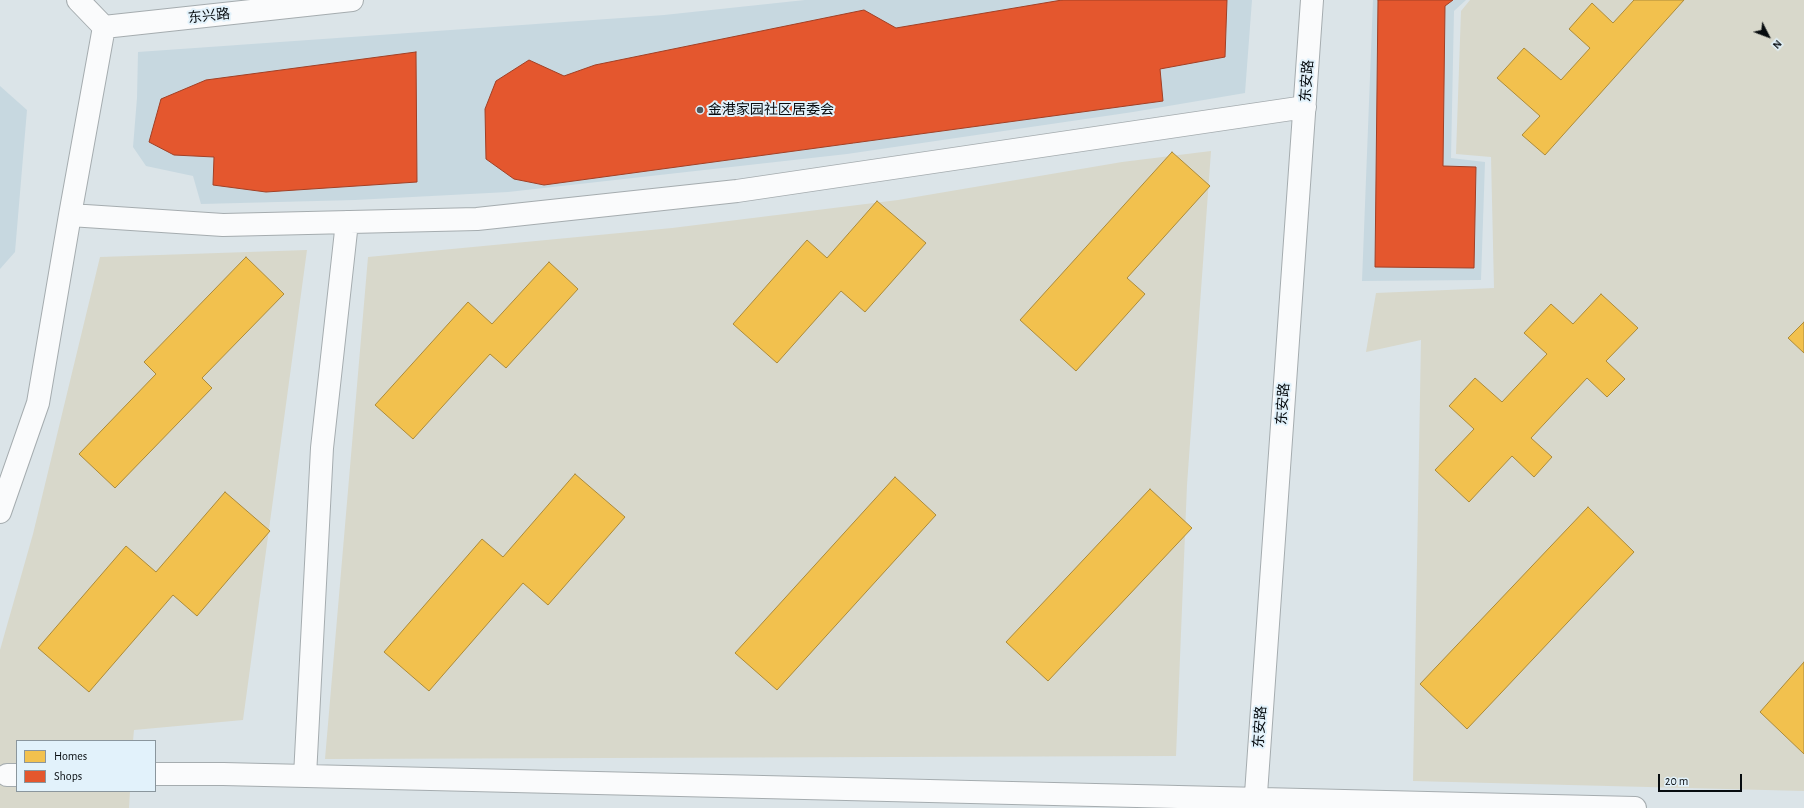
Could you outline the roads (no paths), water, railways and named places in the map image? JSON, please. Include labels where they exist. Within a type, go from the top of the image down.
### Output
[{"type":"street","points":[[0,512],[38,403],[104,27],[78,0]]},
{"type":"street","name":"东兴路","points":[[104,27],[352,0]]},
{"type":"street","name":"东安路","points":[[1255,804],[1312,0]]},
{"type":"street","points":[[70,215],[223,225],[477,219],[737,191],[1305,107]]},
{"type":"street","points":[[305,776],[322,448],[347,222]]},
{"type":"street","points":[[156,774],[305,776],[1255,804],[1635,808]]},
{"type":"place","name":"金港家园社区居委会","points":[[700,110]]}]
